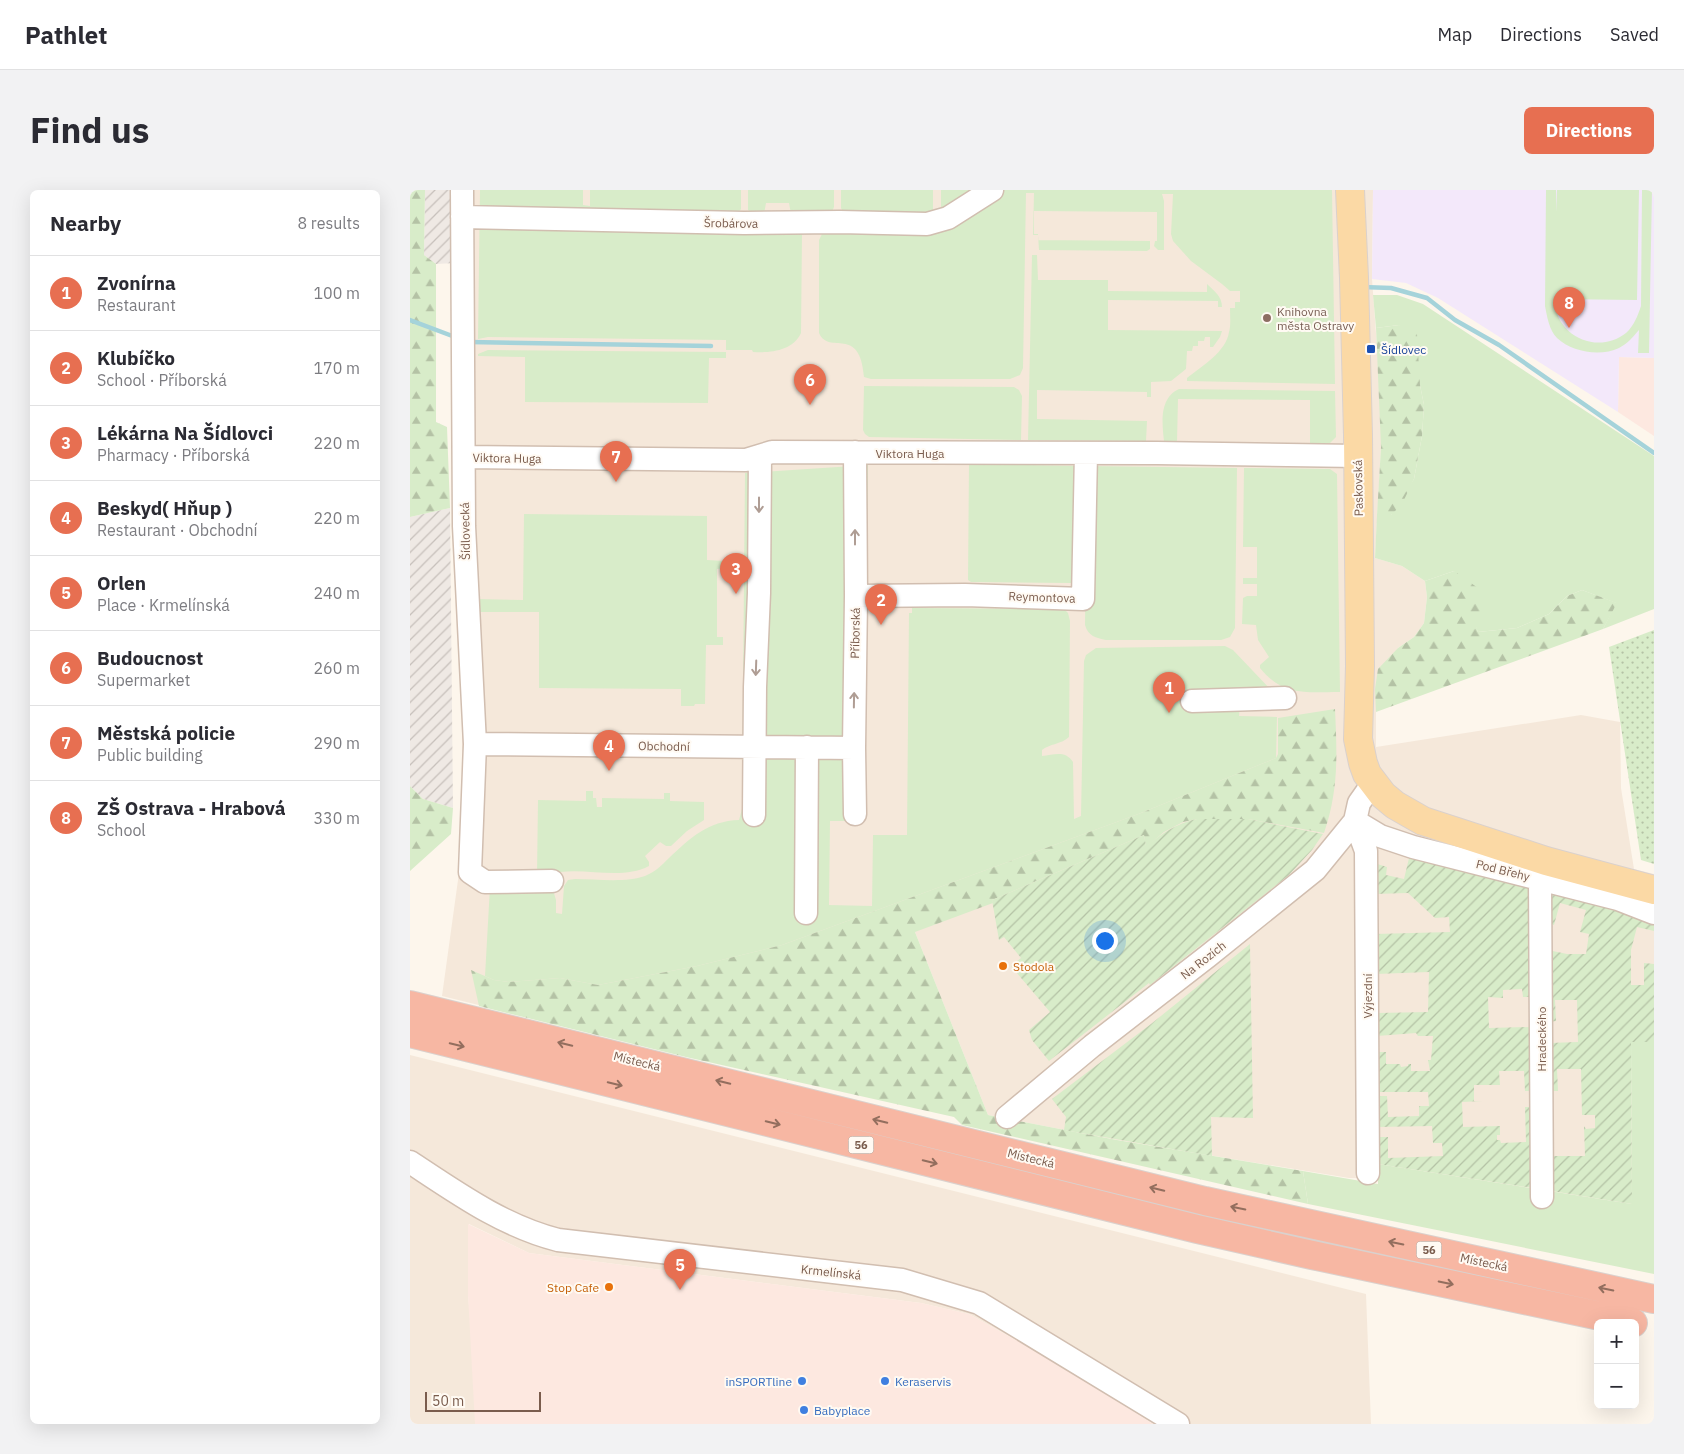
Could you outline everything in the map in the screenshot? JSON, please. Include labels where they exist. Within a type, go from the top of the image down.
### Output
[{"type":"highway","name":"Místecká","points":[[410,1005],[1205,1200],[1654,1299]]},
{"type":"highway","name":"56","points":[[410,1033],[1197,1229],[1312,1256],[1615,1319]]},
{"type":"highway","name":"56","points":[[1639,1324],[1654,1327]]},
{"type":"main road","name":"Paskovská","points":[[1350,190],[1358,456],[1360,657],[1358,739],[1363,763],[1373,783],[1395,805],[1424,821],[1546,861],[1654,890]]},
{"type":"street","name":"Šídlovecká","points":[[462,190],[464,526],[475,744],[470,872],[485,882],[552,881]]},
{"type":"street","name":"Šrobárova","points":[[462,217],[744,224],[840,222],[927,224],[948,218],[992,190]]},
{"type":"street","name":"Viktora Huga","points":[[464,457],[746,460],[772,452],[1086,452],[1358,456]]},
{"type":"street","name":"Příborská","points":[[855,452],[855,814]]},
{"type":"street","name":"Reymontova","points":[[856,596],[965,595],[1083,599],[1086,452]]},
{"type":"street","points":[[754,816],[760,456]]},
{"type":"street","points":[[1192,702],[1285,698]]},
{"type":"street","name":"Obchodní","points":[[475,744],[854,748]]},
{"type":"street","points":[[806,913],[807,747]]},
{"type":"street","name":"Na Rozích","points":[[1007,1117],[1092,1046],[1315,870],[1355,821],[1359,803],[1373,783]]},
{"type":"street","name":"Pod Břehy","points":[[1355,821],[1380,836],[1413,847],[1618,899],[1654,913]]},
{"type":"street","name":"Výjezdní","points":[[1355,821],[1366,851],[1368,1173]]},
{"type":"street","name":"Hradeckého","points":[[1540,880],[1542,1197]]},
{"type":"street","name":"Krmelínská","points":[[410,1162],[458,1194],[518,1227],[558,1240],[902,1280],[979,1303],[1178,1424]]},
{"type":"shaded area","points":[[425,190],[454,190],[455,263],[436,264],[424,255]]},
{"type":"shaded area","points":[[454,190],[1373,190],[1372,279],[1381,402],[1381,447],[1375,558],[1402,566],[1425,581],[1427,597],[1424,623],[1414,637],[1398,648],[1376,712],[1376,747],[1581,715],[1620,722],[1621,788],[1634,869],[1654,874],[1654,1042],[1631,1042],[1632,1204],[1378,1164],[1357,1178],[1349,1178],[1117,1140],[988,1115],[915,932],[592,1033],[442,996],[458,880],[463,790]]},
{"type":"shaded area","points":[[1373,190],[1654,190],[1654,358],[1619,357],[1618,412],[1438,298],[1406,283],[1372,279]]},
{"type":"shaded area","points":[[1619,357],[1654,358],[1654,436],[1618,412]]},
{"type":"shaded area","points":[[450,508],[453,808],[423,799],[410,786],[410,517]]},
{"type":"shaded area","points":[[410,1055],[1366,1294],[1371,1424],[1153,1424],[1059,1364],[969,1314],[921,1303],[529,1253],[469,1224],[468,1295],[480,1424],[410,1424]]},
{"type":"shaded area","points":[[468,1224],[529,1253],[921,1303],[969,1314],[1059,1364],[1153,1424],[475,1424],[468,1295]]},
{"type":"green space","points":[[410,190],[425,190],[424,255],[436,264],[436,422],[447,427],[450,508],[410,517]]},
{"type":"green space","points":[[480,190],[583,190],[583,205],[590,206],[590,190],[741,190],[741,209],[738,213],[752,213],[748,210],[748,190],[834,190],[834,207],[832,212],[843,212],[841,208],[841,190],[933,190],[933,211],[941,210],[941,190],[1332,190],[1335,384],[1187,381],[1187,378],[1212,358],[1223,346],[1230,329],[1230,308],[1235,308],[1235,302],[1240,302],[1240,291],[1230,291],[1191,261],[1173,241],[1171,234],[1173,194],[1162,194],[1164,201],[1164,250],[1158,250],[1154,246],[1155,241],[1157,241],[1157,212],[1034,211],[1034,234],[1038,235],[1033,235],[1034,193],[1026,193],[1023,368],[1020,375],[1010,379],[871,379],[864,377],[857,351],[851,346],[830,342],[819,333],[819,240],[822,234],[802,234],[801,333],[793,344],[780,350],[753,352],[752,350],[726,350],[726,340],[488,337],[478,339]],"holes":[[[766,203],[789,203],[791,214],[764,214]]]},
{"type":"green space","points":[[1546,190],[1556,190],[1556,212],[1557,190],[1639,190],[1637,300],[1555,299],[1557,312],[1569,332],[1591,342],[1603,342],[1615,340],[1626,333],[1637,317],[1641,306],[1642,190],[1652,190],[1649,353],[1638,353],[1639,330],[1619,348],[1603,352],[1578,350],[1563,343],[1554,335],[1545,306]]},
{"type":"green space","points":[[1038,240],[1150,241],[1150,249],[1147,251],[1039,250]]},
{"type":"green space","points":[[1032,255],[1037,255],[1038,280],[1108,280],[1108,291],[1207,292],[1207,284],[1219,297],[1222,307],[1218,307],[1218,301],[1108,300],[1108,330],[1222,331],[1213,347],[1210,347],[1210,337],[1205,337],[1204,341],[1198,341],[1198,346],[1193,346],[1192,351],[1187,351],[1186,369],[1171,381],[1151,382],[1151,397],[1147,397],[1147,392],[1037,390],[1037,419],[1147,421],[1146,441],[1028,440]]},
{"type":"green space","points":[[1373,295],[1397,295],[1423,304],[1654,456],[1654,609],[1603,629],[1616,603],[1582,590],[1567,596],[1549,614],[1517,628],[1478,632],[1454,571],[1425,581],[1402,566],[1375,558],[1377,515],[1391,515],[1414,479],[1422,436],[1424,405],[1420,385],[1399,325],[1376,328]]},
{"type":"green space","points":[[1399,325],[1417,334],[1420,385],[1424,405],[1422,436],[1414,479],[1402,504],[1391,515],[1377,515],[1381,447],[1376,328]]},
{"type":"green space","points":[[488,350],[726,352],[726,358],[709,358],[708,403],[525,402],[525,357],[478,356],[478,354]]},
{"type":"green space","points":[[864,386],[1014,387],[1019,390],[1022,396],[1021,440],[869,437],[863,430]]},
{"type":"green space","points":[[1179,389],[1335,391],[1336,437],[1330,443],[1310,443],[1310,400],[1178,399],[1177,442],[1164,441],[1163,412],[1165,405],[1168,398]]},
{"type":"green space","points":[[969,464],[1079,466],[1073,583],[971,582],[968,580]]},
{"type":"green space","points":[[868,465],[864,821],[830,821],[829,905],[872,906],[873,835],[907,835],[909,613],[912,613],[912,608],[1064,609],[1068,613],[1070,621],[1069,737],[1042,750],[1042,756],[1063,755],[1070,758],[1073,762],[1074,819],[1081,816],[1084,661],[1086,655],[1096,648],[1225,646],[1233,650],[1274,693],[1240,706],[1239,716],[1277,717],[1276,758],[1141,813],[782,945],[697,966],[598,985],[560,978],[509,982],[494,980],[485,976],[490,887],[553,890],[556,900],[556,913],[562,914],[564,886],[568,880],[620,880],[645,876],[658,868],[700,832],[718,824],[739,820],[742,809],[745,473]]},
{"type":"green space","points":[[1087,466],[1237,468],[1235,628],[1230,637],[1221,640],[1106,640],[1088,632],[1085,625]]},
{"type":"green space","points":[[1244,468],[1330,469],[1337,474],[1340,692],[1296,691],[1278,684],[1260,668],[1260,665],[1269,657],[1258,640],[1256,625],[1242,624],[1243,598],[1257,596],[1257,584],[1243,584],[1243,578],[1257,578],[1257,547],[1243,547]]},
{"type":"green space","points":[[524,514],[707,516],[707,560],[724,561],[724,568],[717,569],[717,637],[723,637],[723,645],[706,645],[705,704],[681,706],[681,689],[539,688],[539,612],[476,612],[476,599],[523,600]]},
{"type":"green space","points":[[1454,571],[1478,588],[1485,611],[1476,625],[1478,632],[1517,628],[1549,614],[1567,596],[1582,590],[1617,603],[1603,629],[1376,712],[1375,689],[1378,669],[1398,648],[1414,637],[1424,623],[1427,597],[1425,581]]},
{"type":"green space","points":[[1654,630],[1654,864],[1641,860],[1609,647]]},
{"type":"green space","points":[[1335,709],[1335,786],[1324,833],[1248,819],[1197,819],[1183,822],[1164,832],[1146,847],[1144,835],[992,900],[993,903],[915,932],[988,1115],[1117,1140],[1303,1171],[1308,1204],[962,1125],[954,1117],[686,1057],[479,1006],[471,970],[494,980],[509,982],[560,978],[598,985],[697,966],[782,945],[1141,813],[1276,758],[1278,754],[1278,718]]},
{"type":"green space","points":[[410,786],[423,799],[453,808],[451,834],[410,871]]},
{"type":"green space","points":[[586,791],[593,791],[593,798],[596,798],[597,807],[602,807],[602,798],[664,799],[664,793],[670,793],[670,801],[704,802],[704,820],[687,831],[671,846],[666,846],[660,842],[645,856],[649,866],[639,870],[617,873],[571,871],[546,876],[537,875],[538,800],[586,801]]},
{"type":"green space","points":[[1197,819],[1248,819],[1323,834],[1312,850],[1289,875],[1150,985],[1149,983],[1049,1061],[1032,1040],[1029,1030],[1050,1012],[1011,966],[1021,958],[1004,937],[999,940],[992,900],[1144,835],[1146,846],[1176,826]]},
{"type":"green space","points":[[1410,854],[1529,883],[1531,997],[1523,997],[1522,989],[1503,990],[1503,998],[1488,997],[1489,1028],[1531,1027],[1532,1091],[1525,1091],[1524,1071],[1499,1071],[1500,1085],[1474,1085],[1474,1101],[1483,1101],[1462,1102],[1463,1127],[1500,1126],[1500,1135],[1497,1135],[1497,1140],[1500,1140],[1501,1143],[1526,1142],[1525,1107],[1532,1107],[1533,1188],[1378,1164],[1378,1137],[1388,1137],[1388,1158],[1443,1156],[1442,1143],[1433,1143],[1432,1126],[1378,1127],[1378,1096],[1387,1096],[1388,1117],[1419,1116],[1419,1106],[1429,1106],[1428,1092],[1377,1092],[1377,1052],[1386,1052],[1386,1064],[1400,1064],[1401,1067],[1411,1064],[1411,1071],[1430,1071],[1428,1060],[1431,1060],[1433,1036],[1418,1036],[1416,1033],[1377,1036],[1377,1013],[1428,1012],[1429,972],[1376,974],[1375,934],[1450,932],[1449,917],[1435,918],[1408,893],[1374,894],[1374,863],[1387,867],[1386,875],[1404,879]]},
{"type":"green space","points":[[1547,889],[1654,921],[1654,931],[1637,927],[1631,950],[1631,985],[1644,985],[1644,963],[1654,964],[1654,1042],[1631,1042],[1632,1204],[1552,1191],[1552,1156],[1585,1156],[1584,1126],[1586,1129],[1595,1128],[1595,1115],[1582,1115],[1581,1069],[1557,1069],[1558,1091],[1550,1091],[1549,1043],[1578,1042],[1577,1000],[1555,1000],[1556,1021],[1549,1022],[1548,950],[1567,954],[1586,954],[1589,934],[1580,932],[1586,910],[1560,903],[1554,925],[1548,923]]},
{"type":"green space","points":[[1250,944],[1253,1118],[1211,1117],[1212,1156],[1064,1130],[1066,1117],[1052,1099],[1151,1024]]},
{"type":"green space","points":[[1631,1041],[1654,1042],[1654,1274],[1308,1204],[1303,1171],[1378,1184],[1378,1164],[1632,1204]]},
{"type":"waterway","points":[[1362,287],[1391,288],[1427,298],[1455,320],[1499,345],[1654,453]]},
{"type":"waterway","points":[[410,320],[455,337]]},
{"type":"waterway","points":[[470,342],[711,346]]},
{"type":"place","name":"Knihovna města Ostravy","points":[[1267,318]]},
{"type":"place","name":"ZŠ Ostrava - Hrabová","points":[[1569,328]]},
{"type":"place","name":"Šídlovec","points":[[1371,349]]},
{"type":"place","name":"Budoucnost","points":[[810,405]]},
{"type":"place","name":"Městská policie","points":[[616,482]]},
{"type":"place","name":"Lékárna Na Šídlovci","points":[[736,594]]},
{"type":"place","name":"Klubíčko","points":[[881,625]]},
{"type":"place","name":"Zvonírna","points":[[1169,713]]},
{"type":"place","name":"Beskyd( Hňup )","points":[[609,771]]},
{"type":"place","name":"Stodola","points":[[1003,966]]},
{"type":"place","name":"Stop Cafe","points":[[609,1287]]},
{"type":"place","name":"Orlen","points":[[680,1290]]},
{"type":"place","name":"inSPORTline","points":[[802,1381]]},
{"type":"place","name":"Keraservis","points":[[885,1381]]},
{"type":"place","name":"Babyplace","points":[[804,1410]]}]
